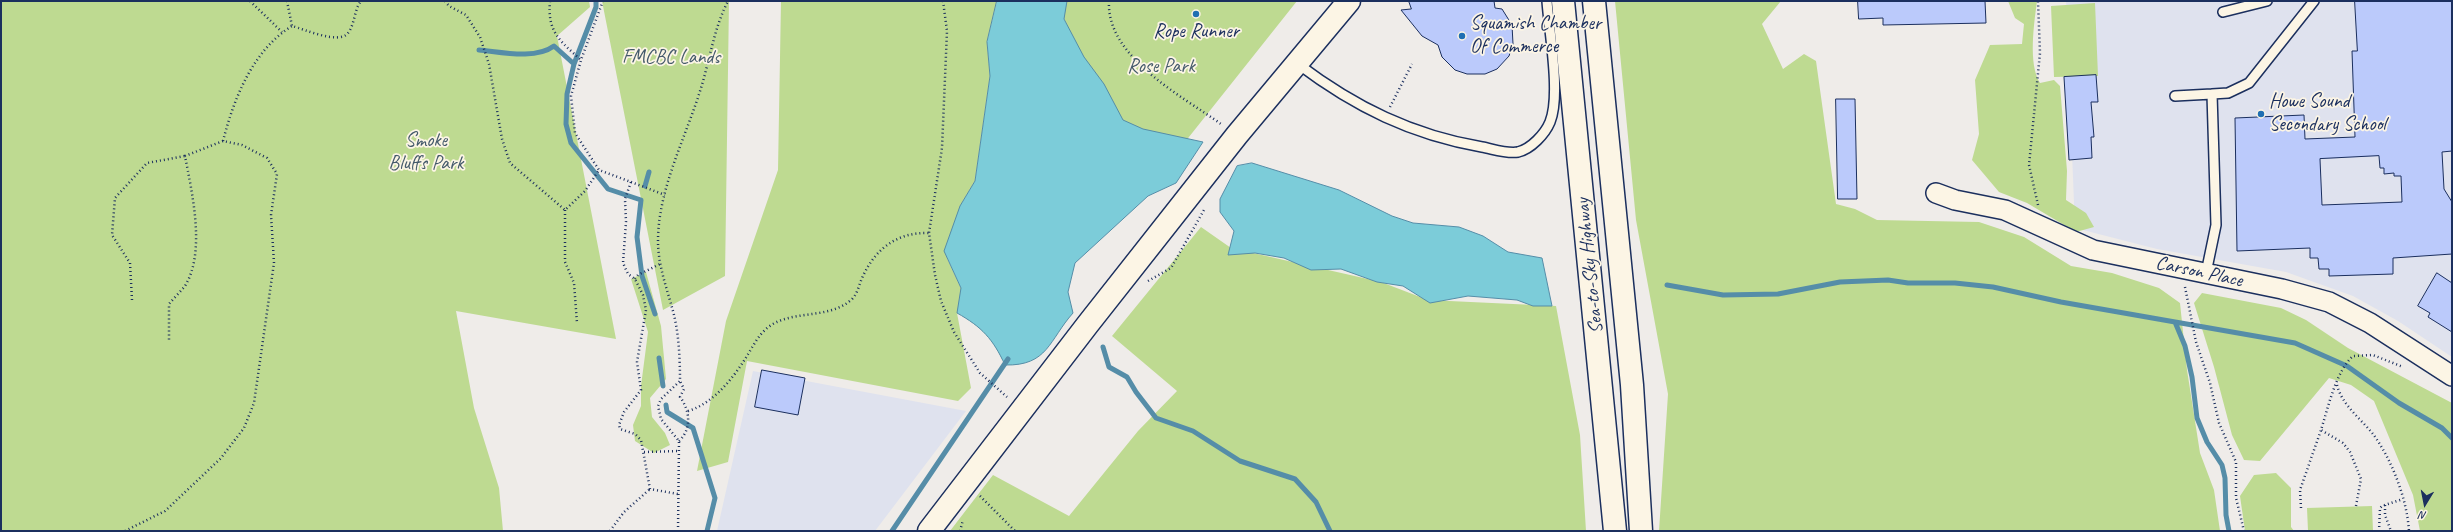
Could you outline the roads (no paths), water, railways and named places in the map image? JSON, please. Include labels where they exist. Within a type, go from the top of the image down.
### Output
[{"type":"main road","points":[[929,531],[1022,407],[1237,136],[1349,1]]},
{"type":"main road","name":"Sea-to-Sky Highway","points":[[1563,1],[1615,531]]},
{"type":"main road","name":"Sea-to-Sky Highway","points":[[1594,1],[1632,385],[1641,531]]},
{"type":"street","name":"Carson Place","points":[[1936,193],[1955,200],[2005,210],[2045,226],[2066,239],[2093,250],[2290,290],[2329,302],[2370,322],[2452,376]]},
{"type":"lane","points":[[1298,64],[1316,77],[1384,118],[1425,135],[1507,152],[1518,152],[1527,148],[1536,141],[1550,122],[1555,97],[1546,1]]},
{"type":"lane","points":[[2223,12],[2267,1]]},
{"type":"lane","points":[[2175,96],[2228,93],[2249,83],[2314,1]]},
{"type":"lane","points":[[2206,273],[2216,225],[2212,94]]},
{"type":"water","points":[[997,1],[1067,1],[1064,19],[1084,57],[1104,84],[1123,120],[1143,129],[1203,142],[1176,183],[1148,196],[1075,263],[1068,292],[1073,313],[1046,350],[1030,361],[1019,364],[1005,365],[996,348],[986,334],[973,323],[957,313],[961,288],[944,251],[960,206],[975,181],[990,76],[987,42]]},
{"type":"water","points":[[1252,163],[1339,190],[1392,216],[1413,223],[1459,227],[1483,236],[1508,252],[1542,258],[1552,306],[1533,306],[1517,300],[1468,296],[1430,303],[1403,286],[1377,282],[1341,269],[1311,270],[1284,258],[1255,253],[1228,255],[1234,231],[1220,212],[1220,199],[1237,166]]},
{"type":"waterway","points":[[596,1],[596,7],[574,64],[567,94],[566,124],[571,143],[608,189],[641,200],[637,237],[642,276],[655,314]]},
{"type":"waterway","points":[[479,50],[528,54],[537,53],[554,46],[574,64]]},
{"type":"waterway","points":[[645,186],[649,172]]},
{"type":"waterway","points":[[1667,285],[1723,295],[1778,294],[1840,282],[1888,280],[1908,283],[1955,283],[1993,287],[2061,302],[2295,343],[2347,366],[2399,403],[2442,428],[2452,438]]},
{"type":"waterway","points":[[2175,322],[2185,346],[2192,377],[2197,418],[2207,442],[2222,465],[2225,478],[2226,515],[2229,531]]},
{"type":"waterway","points":[[1103,347],[1109,367],[1127,377],[1136,392],[1156,418],[1193,431],[1240,461],[1295,479],[1316,502],[1330,531]]},
{"type":"waterway","points":[[659,358],[663,386]]},
{"type":"waterway","points":[[892,531],[1008,359]]},
{"type":"waterway","points":[[666,405],[667,412],[693,428],[715,498],[707,531]]},
{"type":"place","name":"Rope Runner","points":[[1196,14]]},
{"type":"place","name":"Squamish Chamber Of Commerce","points":[[1462,36]]},
{"type":"place","name":"Howe Sound Secondary School","points":[[2261,114]]},
{"type":"park label","name":"FMCBC Lands","points":[[671,58]]},
{"type":"park label","name":"Rose Park","points":[[1161,67]]},
{"type":"park label","name":"Smoke Bluffs Park","points":[[426,152]]}]
